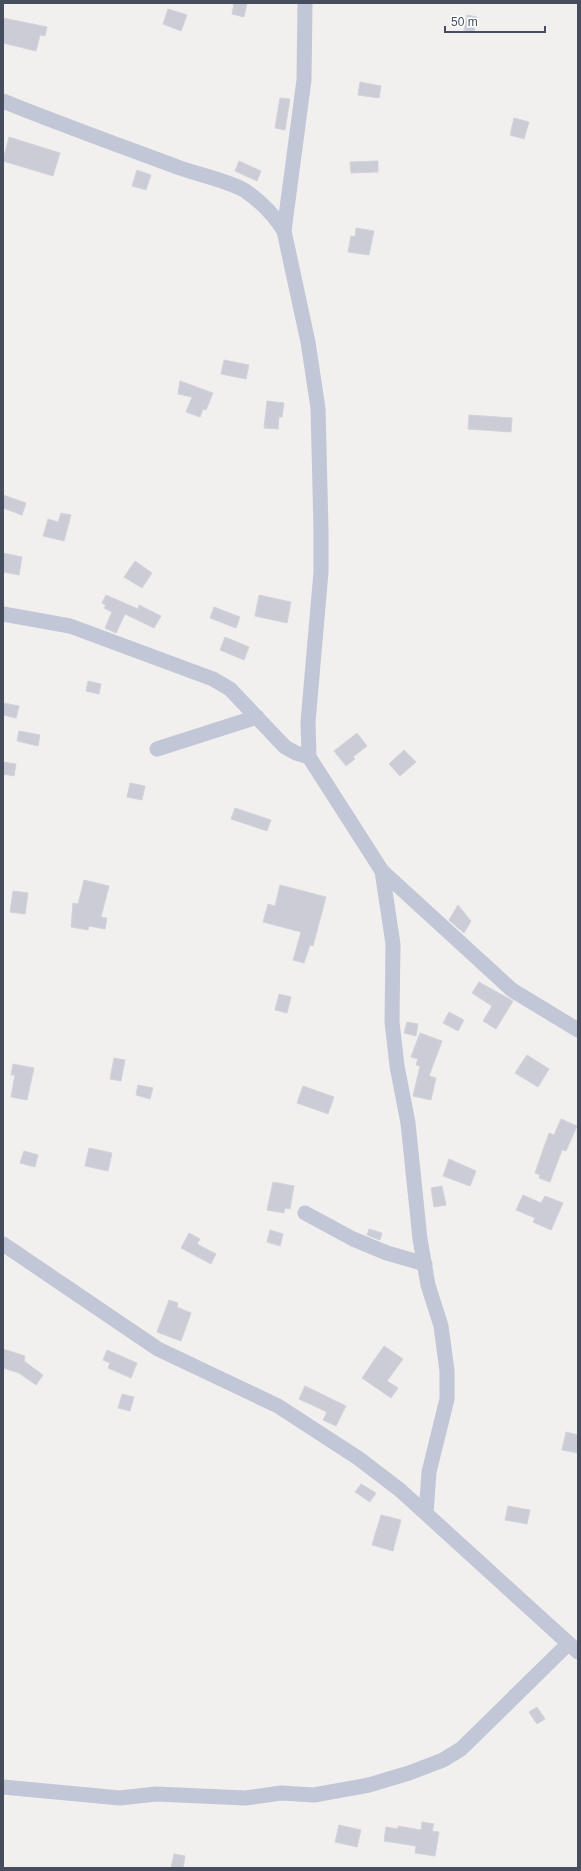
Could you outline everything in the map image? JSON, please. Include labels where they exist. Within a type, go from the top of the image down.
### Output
[{"type":"street","points":[[284,231],[304,80],[305,3]]},
{"type":"street","points":[[3,102],[63,126],[204,177],[232,185],[254,198],[279,222],[284,231],[308,342],[318,408],[321,572],[308,722],[309,757],[382,871],[512,990],[578,1030]]},
{"type":"street","points":[[3,614],[70,626],[213,679],[230,689],[285,747],[296,753],[309,757]]},
{"type":"street","points":[[157,749],[257,717]]},
{"type":"street","points":[[382,871],[393,944],[392,1022],[397,1066],[408,1123],[413,1179],[424,1264],[428,1285],[441,1326],[447,1371],[447,1399],[429,1472],[426,1513]]},
{"type":"street","points":[[305,1213],[353,1239],[387,1253],[424,1264]]},
{"type":"street","points":[[3,1244],[158,1349],[278,1406],[358,1458],[400,1490],[573,1648],[461,1749],[443,1760],[409,1773],[368,1785],[314,1795],[281,1793],[246,1798],[180,1794],[120,1798],[3,1787]]},
{"type":"building","points":[[234,3],[247,3],[244,17],[232,14]]},
{"type":"building","points":[[168,9],[187,15],[181,31],[163,24]]},
{"type":"building","points":[[467,15],[477,17],[474,32],[464,30]]},
{"type":"building","points":[[3,18],[47,27],[45,36],[40,35],[36,51],[3,43]]},
{"type":"building","points":[[360,82],[381,86],[379,98],[358,95]]},
{"type":"building","points":[[280,98],[290,99],[285,130],[275,128]]},
{"type":"building","points":[[514,118],[529,122],[524,139],[510,135]]},
{"type":"building","points":[[9,137],[60,153],[53,176],[3,161]]},
{"type":"building","points":[[239,161],[261,171],[257,181],[235,171]]},
{"type":"building","points":[[378,161],[378,172],[351,173],[350,162]]},
{"type":"building","points":[[137,170],[151,175],[146,190],[132,186]]},
{"type":"building","points":[[356,228],[374,231],[369,255],[348,252],[351,236],[355,237]]},
{"type":"building","points":[[224,360],[249,365],[246,379],[221,374]]},
{"type":"building","points":[[180,381],[213,393],[206,410],[203,409],[200,417],[186,412],[192,397],[178,394]]},
{"type":"building","points":[[267,401],[284,403],[282,417],[279,417],[278,429],[264,428]]},
{"type":"building","points":[[469,415],[512,418],[511,432],[468,429]]},
{"type":"building","points":[[3,495],[26,503],[22,515],[3,508]]},
{"type":"building","points":[[61,513],[71,515],[64,541],[43,536],[48,519],[58,522]]},
{"type":"building","points":[[3,553],[22,557],[19,575],[3,572]]},
{"type":"building","points":[[135,561],[152,573],[142,588],[124,577]]},
{"type":"building","points":[[106,595],[138,609],[139,605],[161,616],[154,628],[125,614],[116,633],[105,628],[112,612],[104,608],[106,605],[102,603]]},
{"type":"building","points":[[259,595],[291,602],[287,623],[255,616]]},
{"type":"building","points":[[214,607],[240,617],[236,628],[210,618]]},
{"type":"building","points":[[225,637],[249,647],[244,660],[220,650]]},
{"type":"building","points":[[88,681],[101,684],[99,694],[86,691]]},
{"type":"building","points":[[3,703],[19,706],[16,718],[3,715]]},
{"type":"building","points":[[19,731],[40,735],[38,746],[17,741]]},
{"type":"building","points":[[357,733],[367,746],[353,757],[355,759],[346,766],[334,751]]},
{"type":"building","points":[[404,750],[416,762],[400,776],[389,764]]},
{"type":"building","points":[[3,762],[16,764],[14,776],[3,774]]},
{"type":"building","points":[[130,783],[145,786],[142,800],[127,797]]},
{"type":"building","points":[[235,808],[271,820],[267,831],[231,819]]},
{"type":"building","points":[[84,880],[109,886],[101,917],[107,918],[105,929],[89,926],[88,930],[71,927],[73,903],[78,904]]},
{"type":"building","points":[[280,885],[326,897],[313,946],[310,945],[304,963],[293,960],[301,932],[263,922],[268,904],[275,906]]},
{"type":"building","points":[[13,891],[28,893],[25,914],[10,912]]},
{"type":"building","points":[[458,905],[471,921],[464,933],[449,920]]},
{"type":"building","points":[[479,982],[513,1001],[496,1029],[483,1021],[492,1006],[472,993]]},
{"type":"building","points":[[279,994],[291,997],[287,1013],[275,1010]]},
{"type":"building","points":[[449,1012],[464,1020],[458,1031],[443,1023]]},
{"type":"building","points":[[407,1022],[418,1024],[416,1036],[404,1033]]},
{"type":"building","points":[[420,1033],[442,1041],[429,1076],[436,1078],[431,1100],[413,1096],[420,1066],[416,1065],[418,1059],[411,1057]]},
{"type":"building","points":[[527,1055],[549,1069],[538,1087],[515,1073]]},
{"type":"building","points":[[114,1058],[125,1060],[121,1081],[110,1079]]},
{"type":"building","points":[[13,1064],[34,1068],[27,1100],[11,1097],[15,1075],[11,1075]]},
{"type":"building","points":[[138,1085],[153,1088],[150,1099],[136,1095]]},
{"type":"building","points":[[303,1086],[334,1097],[328,1114],[297,1103]]},
{"type":"building","points":[[561,1119],[577,1126],[566,1151],[562,1150],[550,1182],[539,1178],[540,1175],[535,1173],[549,1133],[554,1135]]},
{"type":"building","points":[[89,1148],[112,1153],[108,1171],[85,1166]]},
{"type":"building","points":[[24,1151],[38,1155],[35,1167],[20,1163]]},
{"type":"building","points":[[449,1159],[476,1171],[470,1186],[443,1176]]},
{"type":"building","points":[[273,1182],[294,1186],[290,1209],[285,1208],[284,1213],[267,1210]]},
{"type":"building","points":[[442,1186],[446,1205],[434,1207],[431,1188]]},
{"type":"building","points":[[523,1195],[541,1203],[545,1196],[563,1203],[551,1230],[533,1222],[535,1218],[516,1210]]},
{"type":"building","points":[[369,1229],[382,1233],[380,1240],[367,1235]]},
{"type":"building","points":[[270,1230],[283,1234],[280,1246],[267,1242]]},
{"type":"building","points":[[189,1233],[200,1239],[197,1244],[216,1254],[211,1264],[181,1248]]},
{"type":"building","points":[[169,1300],[178,1303],[177,1307],[191,1313],[181,1341],[157,1332]]},
{"type":"building","points":[[384,1346],[403,1359],[387,1381],[398,1388],[391,1398],[362,1378]]},
{"type":"building","points":[[3,1349],[25,1356],[24,1361],[43,1375],[36,1385],[19,1373],[3,1368]]},
{"type":"building","points":[[107,1350],[137,1363],[131,1378],[108,1368],[110,1363],[103,1360]]},
{"type":"building","points":[[305,1386],[346,1406],[336,1426],[323,1420],[327,1412],[299,1399]]},
{"type":"building","points":[[122,1394],[134,1397],[130,1411],[118,1408]]},
{"type":"building","points":[[566,1432],[578,1435],[578,1453],[562,1450]]},
{"type":"building","points":[[361,1484],[376,1493],[370,1502],[355,1492]]},
{"type":"building","points":[[508,1506],[530,1510],[527,1524],[505,1520]]},
{"type":"building","points":[[381,1515],[401,1520],[393,1551],[372,1545]]},
{"type":"building","points":[[537,1707],[545,1719],[537,1724],[529,1712]]},
{"type":"building","points":[[422,1822],[434,1824],[432,1831],[439,1832],[435,1856],[415,1853],[416,1846],[384,1841],[386,1827],[398,1829],[398,1826],[421,1830]]},
{"type":"building","points":[[339,1825],[361,1830],[357,1847],[335,1842]]},
{"type":"building","points":[[174,1854],[185,1856],[183,1868],[171,1868]]}]
